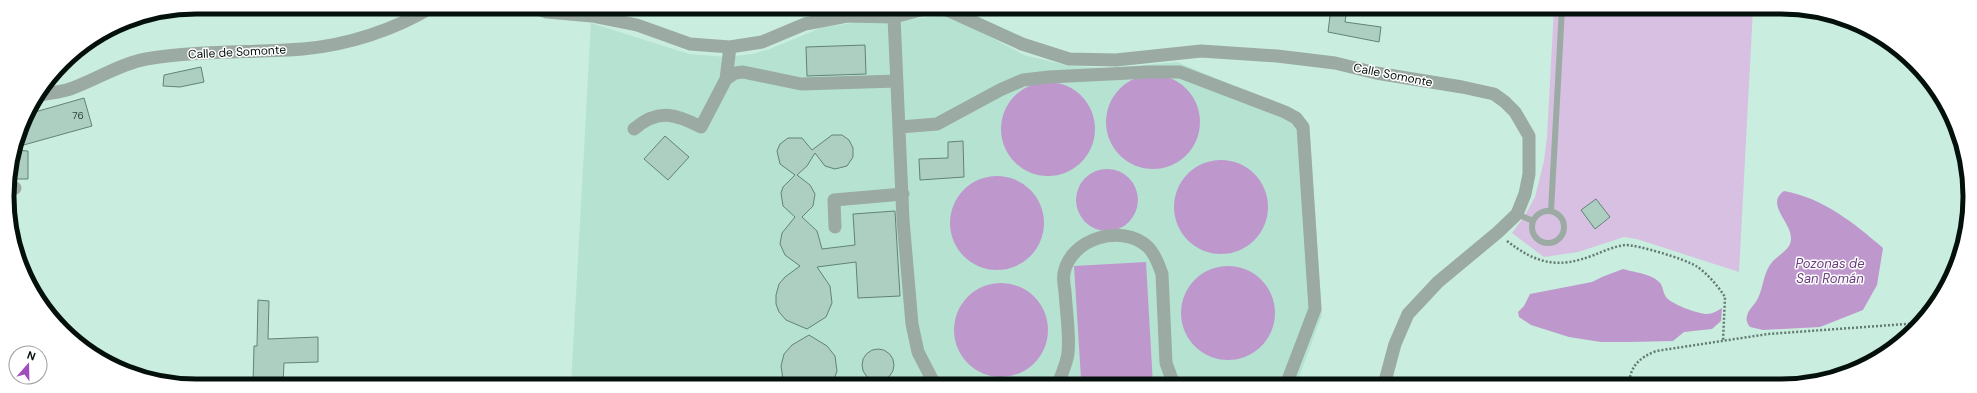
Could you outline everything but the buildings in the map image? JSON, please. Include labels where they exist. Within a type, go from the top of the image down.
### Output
[{"type":"street","name":"Calle de Somonte","points":[[46,94],[70,88],[105,73],[145,59],[224,51],[305,49],[352,40],[383,31],[421,14]]},
{"type":"street","points":[[570,14],[592,16],[637,25],[690,44],[730,47],[762,42],[805,24],[847,16],[894,17],[905,14]]},
{"type":"street","name":"Calle Somonte","points":[[956,14],[1022,44],[1069,59],[1116,60],[1201,51],[1277,56],[1335,63],[1376,73],[1462,87],[1494,94],[1515,112],[1529,136],[1529,174],[1525,194],[1517,214],[1497,233],[1438,282],[1408,314],[1395,344],[1386,379]]},
{"type":"street","points":[[894,17],[902,194],[912,324],[918,352],[932,379]]},
{"type":"street","points":[[634,129],[642,122],[654,116],[668,114],[684,118],[702,127],[726,79],[730,47]]},
{"type":"street","points":[[726,79],[735,73],[743,72],[801,84],[896,81]]},
{"type":"street","points":[[900,127],[937,124],[1000,90],[1023,80],[1048,77],[1173,72],[1180,72],[1285,112],[1296,118],[1303,127],[1315,309],[1288,379]]},
{"type":"street","points":[[835,227],[834,200],[902,194]]},
{"type":"street","points":[[1060,379],[1068,353],[1064,274],[1070,258],[1082,246],[1097,238],[1116,235],[1135,239],[1148,247],[1157,261],[1162,274],[1166,363],[1172,379]]},
{"type":"lane","points":[[1551,211],[1562,14]]},
{"type":"lane","points":[[1551,211],[1560,216],[1564,226],[1562,236],[1553,243],[1543,243],[1534,236],[1532,231],[1533,221],[1540,213],[1551,211]]},
{"type":"lane","points":[[1517,214],[1533,221]]},
{"type":"path","points":[[1497,233],[1516,248],[1540,261],[1558,263],[1582,260],[1626,245],[1663,254],[1696,266],[1711,280],[1725,297],[1724,341]]},
{"type":"path","points":[[1631,379],[1633,368],[1643,356],[1656,352],[1768,334],[1912,324]]},
{"type":"shaded area","points":[[1554,14],[1753,14],[1739,272],[1637,239],[1624,237],[1578,252],[1544,257],[1512,233],[1524,217],[1535,197],[1544,161],[1547,137]]},
{"type":"shaded area","points":[[947,16],[972,27],[1024,55],[1069,66],[1111,68],[1177,62],[1299,113],[1310,138],[1322,315],[1298,379],[571,379],[591,23],[689,54],[727,57],[752,54],[770,49],[823,27],[852,23]]},
{"type":"water","points":[[1153,75],[1171,79],[1186,89],[1196,104],[1200,122],[1196,140],[1186,155],[1171,165],[1153,169],[1135,165],[1120,155],[1110,140],[1106,122],[1110,104],[1120,89],[1135,79]]},
{"type":"water","points":[[1048,82],[1066,85],[1081,96],[1092,111],[1095,129],[1092,147],[1081,162],[1066,173],[1048,176],[1030,173],[1015,162],[1004,147],[1001,129],[1004,111],[1015,96],[1030,85]]},
{"type":"water","points":[[1212,160],[1230,160],[1239,163],[1255,173],[1265,189],[1268,198],[1268,216],[1265,225],[1255,241],[1239,251],[1230,254],[1212,254],[1203,251],[1187,241],[1177,225],[1174,216],[1174,198],[1177,189],[1187,173],[1203,163]]},
{"type":"water","points":[[1107,169],[1119,172],[1129,178],[1135,188],[1138,200],[1135,212],[1129,222],[1119,228],[1107,231],[1095,228],[1085,222],[1079,212],[1076,200],[1079,188],[1085,178],[1095,172]]},
{"type":"water","points":[[988,176],[1006,176],[1015,179],[1031,189],[1041,205],[1044,214],[1044,232],[1041,241],[1031,257],[1015,267],[1006,270],[988,270],[979,267],[963,257],[953,241],[950,232],[950,214],[953,205],[963,189],[979,179]]},
{"type":"water","name":"Pozonas de San Román","points":[[1784,191],[1812,199],[1825,206],[1849,221],[1883,248],[1877,285],[1863,310],[1820,327],[1763,330],[1750,327],[1747,323],[1747,316],[1758,298],[1767,270],[1773,261],[1789,246],[1791,239],[1790,232],[1777,203],[1778,197]]},
{"type":"water","points":[[1146,262],[1153,379],[1081,379],[1074,266]]},
{"type":"water","points":[[1219,266],[1237,266],[1246,269],[1262,279],[1272,295],[1275,304],[1275,322],[1272,331],[1262,347],[1246,357],[1237,360],[1219,360],[1210,357],[1194,347],[1184,331],[1181,322],[1181,304],[1184,295],[1194,279],[1210,269]]},
{"type":"water","points":[[1623,269],[1653,277],[1661,284],[1664,294],[1669,300],[1685,308],[1707,314],[1713,313],[1722,308],[1721,321],[1712,329],[1684,332],[1673,341],[1601,342],[1569,337],[1531,325],[1519,317],[1518,312],[1524,306],[1530,294],[1592,282]]},
{"type":"water","points":[[992,283],[1010,283],[1019,286],[1035,296],[1045,312],[1048,321],[1048,339],[1045,348],[1035,364],[1019,374],[1010,377],[992,377],[983,374],[967,364],[957,348],[954,339],[954,321],[957,312],[967,296],[983,286]]}]
